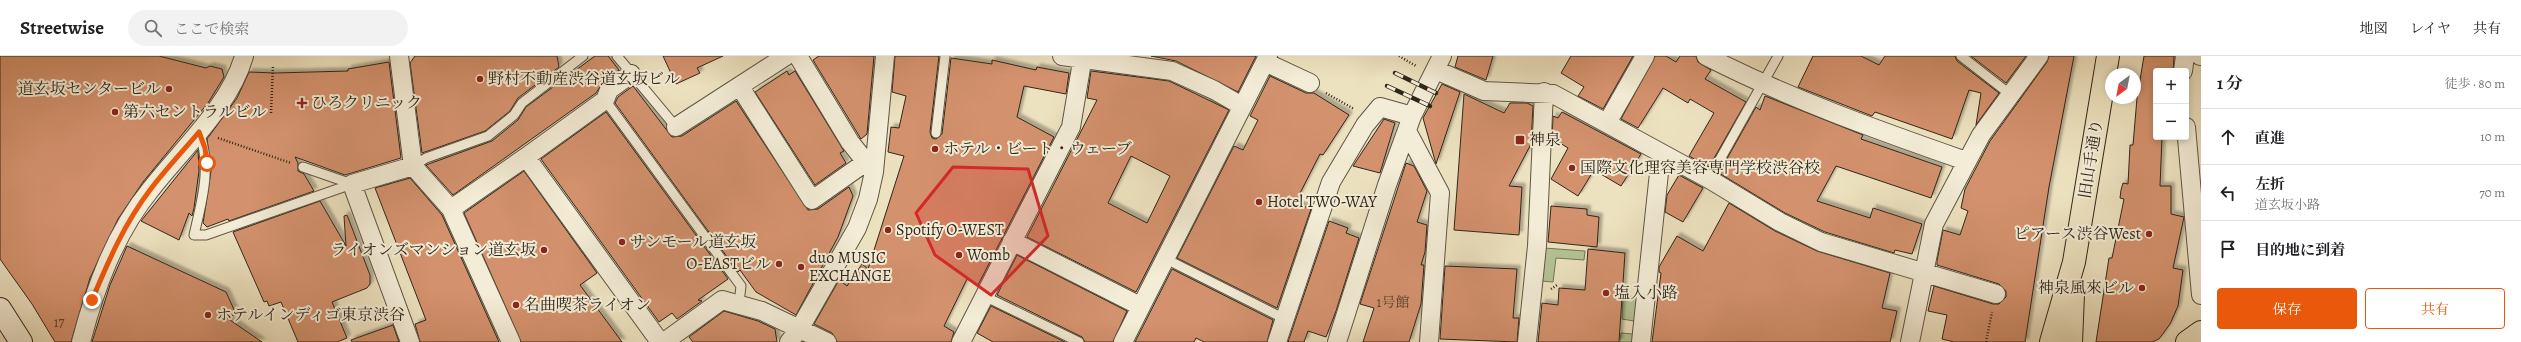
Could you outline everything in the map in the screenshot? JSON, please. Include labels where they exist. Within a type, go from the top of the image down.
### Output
[{"type":"main road","name":"旧山手通り","points":[[2051,342],[2074,262],[2108,56]]},
{"type":"main road","name":"旧山手通り","points":[[2071,342],[2074,262]]},
{"type":"main road","points":[[2187,342],[2201,332]]},
{"type":"street","points":[[82,342],[92,300],[112,250],[150,190],[199,132],[235,78],[244,56]]},
{"type":"street","points":[[399,56],[413,166],[451,209],[510,342]]},
{"type":"street","points":[[676,127],[786,56]]},
{"type":"street","points":[[798,56],[850,142],[870,167]]},
{"type":"street","points":[[794,335],[857,228],[868,199],[870,167],[885,56]]},
{"type":"street","points":[[1062,56],[1083,57],[1172,71],[1214,90],[1242,106]]},
{"type":"street","points":[[1607,123],[1645,56]]},
{"type":"street","points":[[1706,56],[1761,84],[1834,115],[1966,160]]},
{"type":"street","points":[[1910,342],[1934,224],[1966,160],[2039,56]]},
{"type":"street","points":[[2183,68],[2185,56]]},
{"type":"street","points":[[961,342],[1071,127],[1083,57]]},
{"type":"street","points":[[1124,342],[1140,306],[1166,259],[1267,59],[1310,83]]},
{"type":"street","points":[[1337,342],[1386,185],[1409,124],[1439,63],[1484,91],[1544,92],[1553,94],[1709,179],[1780,222],[1821,242],[1924,271],[1996,294]]},
{"type":"street","points":[[451,209],[605,100],[608,90],[631,74]]},
{"type":"street","points":[[740,87],[812,200],[870,167]]},
{"type":"street","points":[[1527,342],[1537,246],[1544,92]]},
{"type":"street","points":[[1277,342],[1331,182],[1370,119],[1380,107],[1409,124],[1440,194],[1429,342]]},
{"type":"street","points":[[2187,140],[2201,295]]},
{"type":"street","points":[[1641,342],[1661,154]]},
{"type":"street","points":[[526,157],[660,342]]},
{"type":"street","points":[[410,342],[352,184],[413,166]]},
{"type":"street","points":[[1012,241],[1140,306]]},
{"type":"street","points":[[664,342],[722,300],[739,303],[794,335],[827,342]]},
{"type":"street","points":[[0,309],[21,342]]},
{"type":"lane","points":[[413,166],[426,158],[488,136],[514,115],[522,103],[583,56]]},
{"type":"lane","points":[[617,56],[676,127]]},
{"type":"lane","points":[[936,134],[946,56]]},
{"type":"lane","points":[[1709,179],[1778,56]]},
{"type":"lane","points":[[1961,56],[2011,94]]},
{"type":"lane","points":[[605,100],[741,286],[739,303]]},
{"type":"lane","points":[[199,132],[205,148],[207,163],[206,181],[194,235],[206,235],[352,184]]},
{"type":"lane","points":[[303,167],[352,184]]},
{"type":"lane","points":[[1166,259],[1285,320]]},
{"type":"lane","points":[[984,296],[1079,342]]},
{"type":"path","points":[[271,113],[273,65]]},
{"type":"path","points":[[1310,83],[1370,119]]},
{"type":"path","points":[[199,132],[303,167]]},
{"type":"path","points":[[1550,290],[1557,286]]},
{"type":"path","points":[[1986,342],[1996,294]]},
{"type":"highlighted area","points":[[953,167],[1028,169],[1048,236],[991,295],[935,255],[916,213]]},
{"type":"green space","points":[[1544,248],[1585,251],[1584,260],[1556,258],[1553,282],[1541,281]]},
{"type":"green space","points":[[1623,296],[1642,297],[1638,342],[1620,342],[1621,333],[1633,334],[1634,321],[1622,319]]},
{"type":"building","points":[[0,56],[159,56],[206,68],[210,66],[222,69],[224,77],[208,103],[143,182],[118,219],[90,278],[71,342],[55,342],[32,304],[0,259]]},
{"type":"building","points":[[415,56],[557,56],[559,67],[518,98],[510,111],[485,131],[422,153],[410,63]]},
{"type":"building","points":[[595,56],[608,56],[619,70],[603,82],[596,93],[453,195],[426,165],[492,141],[518,120],[526,107]]},
{"type":"building","points":[[663,56],[723,56],[697,68],[700,73],[676,84]]},
{"type":"building","points":[[819,56],[874,56],[867,134],[861,139],[813,60]]},
{"type":"building","points":[[895,56],[939,56],[930,132],[932,138],[936,139],[942,134],[951,58],[992,64],[992,60],[1036,70],[1037,67],[1069,73],[1066,94],[1024,86],[1017,117],[1054,137],[978,285],[967,279],[944,326],[954,332],[951,342],[837,342],[832,333],[814,324],[839,280],[847,286],[862,264],[868,269],[904,156],[888,152],[891,127],[899,128],[906,96],[892,92]]},
{"type":"building","points":[[1151,56],[1256,56],[1238,92],[1176,61]]},
{"type":"building","points":[[1458,56],[1493,56],[1486,80],[1455,67]]},
{"type":"building","name":"国際文化理容美容専門学校渋谷校","points":[[1571,56],[1633,56],[1603,109],[1578,96],[1584,87],[1561,73]]},
{"type":"building","points":[[1655,56],[1666,56],[1676,62],[1680,56],[1696,56],[1698,62],[1711,70],[1705,79],[1746,102],[1709,167],[1689,156],[1714,113],[1690,99],[1688,103],[1663,88],[1638,128],[1621,119]]},
{"type":"building","points":[[1813,56],[1861,56],[1879,65],[1885,56],[1955,56],[1957,61],[1999,93],[1976,125],[1981,93],[1969,90],[1952,139],[1875,112],[1872,116],[1798,87]]},
{"type":"building","points":[[1971,56],[2026,56],[2006,83]]},
{"type":"building","points":[[2049,56],[2074,56],[2049,187],[2025,342],[1954,342],[1942,339],[1947,315],[1928,311],[1934,286],[1993,304],[1999,304],[2006,297],[2006,291],[1999,284],[1937,265],[1937,261],[1943,230],[1960,235],[1968,211],[1961,208],[1965,189],[1990,141],[2047,62]]},
{"type":"building","points":[[2144,56],[2174,56],[2173,68],[2153,68],[2153,140],[2162,140],[2160,186],[2171,186],[2171,214],[2184,217],[2173,268],[2183,270],[2178,306],[2170,324],[2159,339],[2152,342],[2096,342],[2109,258],[2112,258],[2124,199],[2120,198],[2121,190],[2123,183],[2128,184],[2130,145],[2133,145],[2136,104],[2141,104],[2141,74]]},
{"type":"building","points":[[389,62],[401,158],[345,175],[295,157],[298,163],[298,171],[304,174],[314,191],[229,221],[228,219],[207,227],[203,223],[211,171],[207,139],[237,98],[249,72],[275,73],[348,71],[348,69]]},
{"type":"building","points":[[787,71],[789,75],[795,71],[844,151],[840,153],[846,163],[815,185],[755,92]]},
{"type":"building","points":[[1091,71],[1169,81],[1229,110],[1136,292],[1027,237],[1097,100],[1087,98]],"holes":[[[1131,156],[1170,176],[1147,223],[1108,203]]]},
{"type":"building","points":[[1270,76],[1306,93],[1314,93],[1349,115],[1323,155],[1320,154],[1295,203],[1311,209],[1277,308],[1177,258],[1234,146],[1243,150],[1258,120],[1250,116]]},
{"type":"building","points":[[1442,84],[1460,92],[1436,164],[1423,118]]},
{"type":"building","points":[[633,86],[672,137],[682,136],[736,101],[808,210],[818,209],[849,187],[853,196],[838,237],[796,315],[756,292],[740,270],[738,272],[615,103],[618,97]]},
{"type":"building","points":[[1464,94],[1504,113],[1510,103],[1527,103],[1533,106],[1531,144],[1509,186],[1522,187],[1519,235],[1454,230]]},
{"type":"building","points":[[1765,96],[1863,135],[1861,139],[1942,167],[1931,198],[1836,166],[1817,201],[1870,218],[1873,208],[1922,224],[1912,254],[1895,250],[1894,253],[1825,232],[1785,213],[1719,173],[1756,107],[1760,110]]},
{"type":"building","points":[[606,112],[728,279],[698,300],[702,301],[677,319],[672,313],[659,322],[541,159]]},
{"type":"building","name":"国際文化理容美容専門学校渋谷校","points":[[1562,112],[1641,154],[1621,186],[1594,170],[1578,196],[1551,179],[1568,148],[1552,138],[1553,116],[1558,118]]},
{"type":"building","points":[[1384,119],[1395,123],[1380,173],[1353,166]]},
{"type":"building","points":[[198,150],[199,171],[194,208],[192,216],[189,213],[179,240],[141,221]]},
{"type":"building","points":[[1406,163],[1414,166],[1427,191],[1417,222],[1427,225],[1425,252],[1421,265],[1424,265],[1421,304],[1409,342],[1363,342],[1374,308],[1360,304]]},
{"type":"building","points":[[524,171],[597,273],[580,285],[622,342],[521,342],[464,213]]},
{"type":"building","points":[[1679,175],[1703,188],[1683,222],[1665,212],[1667,195]]},
{"type":"building","points":[[410,178],[442,215],[499,342],[420,342],[415,324],[426,320],[375,188]]},
{"type":"building","points":[[320,201],[346,246],[344,216],[347,215],[370,275],[370,284],[367,288],[332,302],[347,338],[337,342],[298,342],[281,302],[269,306],[267,301],[264,302],[233,232]]},
{"type":"building","points":[[1729,203],[1775,231],[1817,251],[1890,273],[1882,308],[1897,311],[1890,342],[1652,342],[1661,273],[1659,272],[1659,267],[1677,236],[1703,251]]},
{"type":"building","points":[[1551,206],[1587,209],[1587,215],[1599,217],[1597,247],[1548,242]]},
{"type":"building","points":[[1329,221],[1348,228],[1346,233],[1359,238],[1336,311],[1326,337],[1308,331],[1304,342],[1288,342]]},
{"type":"building","points":[[127,246],[226,292],[236,314],[227,318],[262,342],[92,342],[110,285]]},
{"type":"building","points":[[1588,249],[1625,253],[1619,342],[1538,342],[1542,303],[1558,305],[1559,288],[1585,290]]},
{"type":"building","points":[[1017,255],[1127,311],[1113,342],[1085,342],[1082,337],[997,295]]},
{"type":"building","points":[[1445,266],[1517,269],[1513,318],[1519,318],[1517,342],[1440,339]]},
{"type":"building","points":[[1172,269],[1273,320],[1267,342],[1204,342],[1196,338],[1194,342],[1135,342]]},
{"type":"building","points":[[991,306],[1065,342],[993,342],[977,333]]},
{"type":"building","points":[[724,311],[758,321],[775,329],[777,342],[693,342],[689,337]]},
{"type":"building","points":[[393,325],[399,342],[352,342],[351,340]]},
{"type":"railway","points":[[1395,73],[1436,93]]},
{"type":"railway","points":[[1387,86],[1430,106]]},
{"type":"place","name":"野村不動産渋谷道玄坂ビル","points":[[480,79]]},
{"type":"place","name":"道玄坂センタービル","points":[[169,89]]},
{"type":"place","name":"ひろクリニック","points":[[302,103]]},
{"type":"place","name":"第六セントラルビル","points":[[115,112]]},
{"type":"place","name":"神泉","points":[[1520,140]]},
{"type":"place","name":"ホテル・ビート・ウェーブ","points":[[935,149]]},
{"type":"place","name":"国際文化理容美容専門学校渋谷校","points":[[1572,168]]},
{"type":"place","name":"Hotel TWO-WAY","points":[[1259,202]]},
{"type":"place","name":"Spotify O-WEST","points":[[888,230]]},
{"type":"place","name":"ピアース渋谷West","points":[[2149,234]]},
{"type":"place","name":"サンモール道玄坂","points":[[622,242]]},
{"type":"place","name":"ライオンズマンション道玄坂","points":[[544,250]]},
{"type":"place","name":"Womb","points":[[959,255]]},
{"type":"place","name":"O-EASTビル","points":[[779,264]]},
{"type":"place","name":"duo MUSIC EXCHANGE","points":[[801,267]]},
{"type":"place","name":"神泉風來ビル","points":[[2142,288]]},
{"type":"place","name":"塩入小路","points":[[1606,293]]},
{"type":"place","name":"名曲喫茶ライオン","points":[[516,305]]},
{"type":"place","name":"ホテルインディゴ東京渋谷","points":[[208,315]]},
{"type":"route","points":[[92,300],[112,250],[131,219],[150,190],[199,132],[205,148],[207,163]]}]
